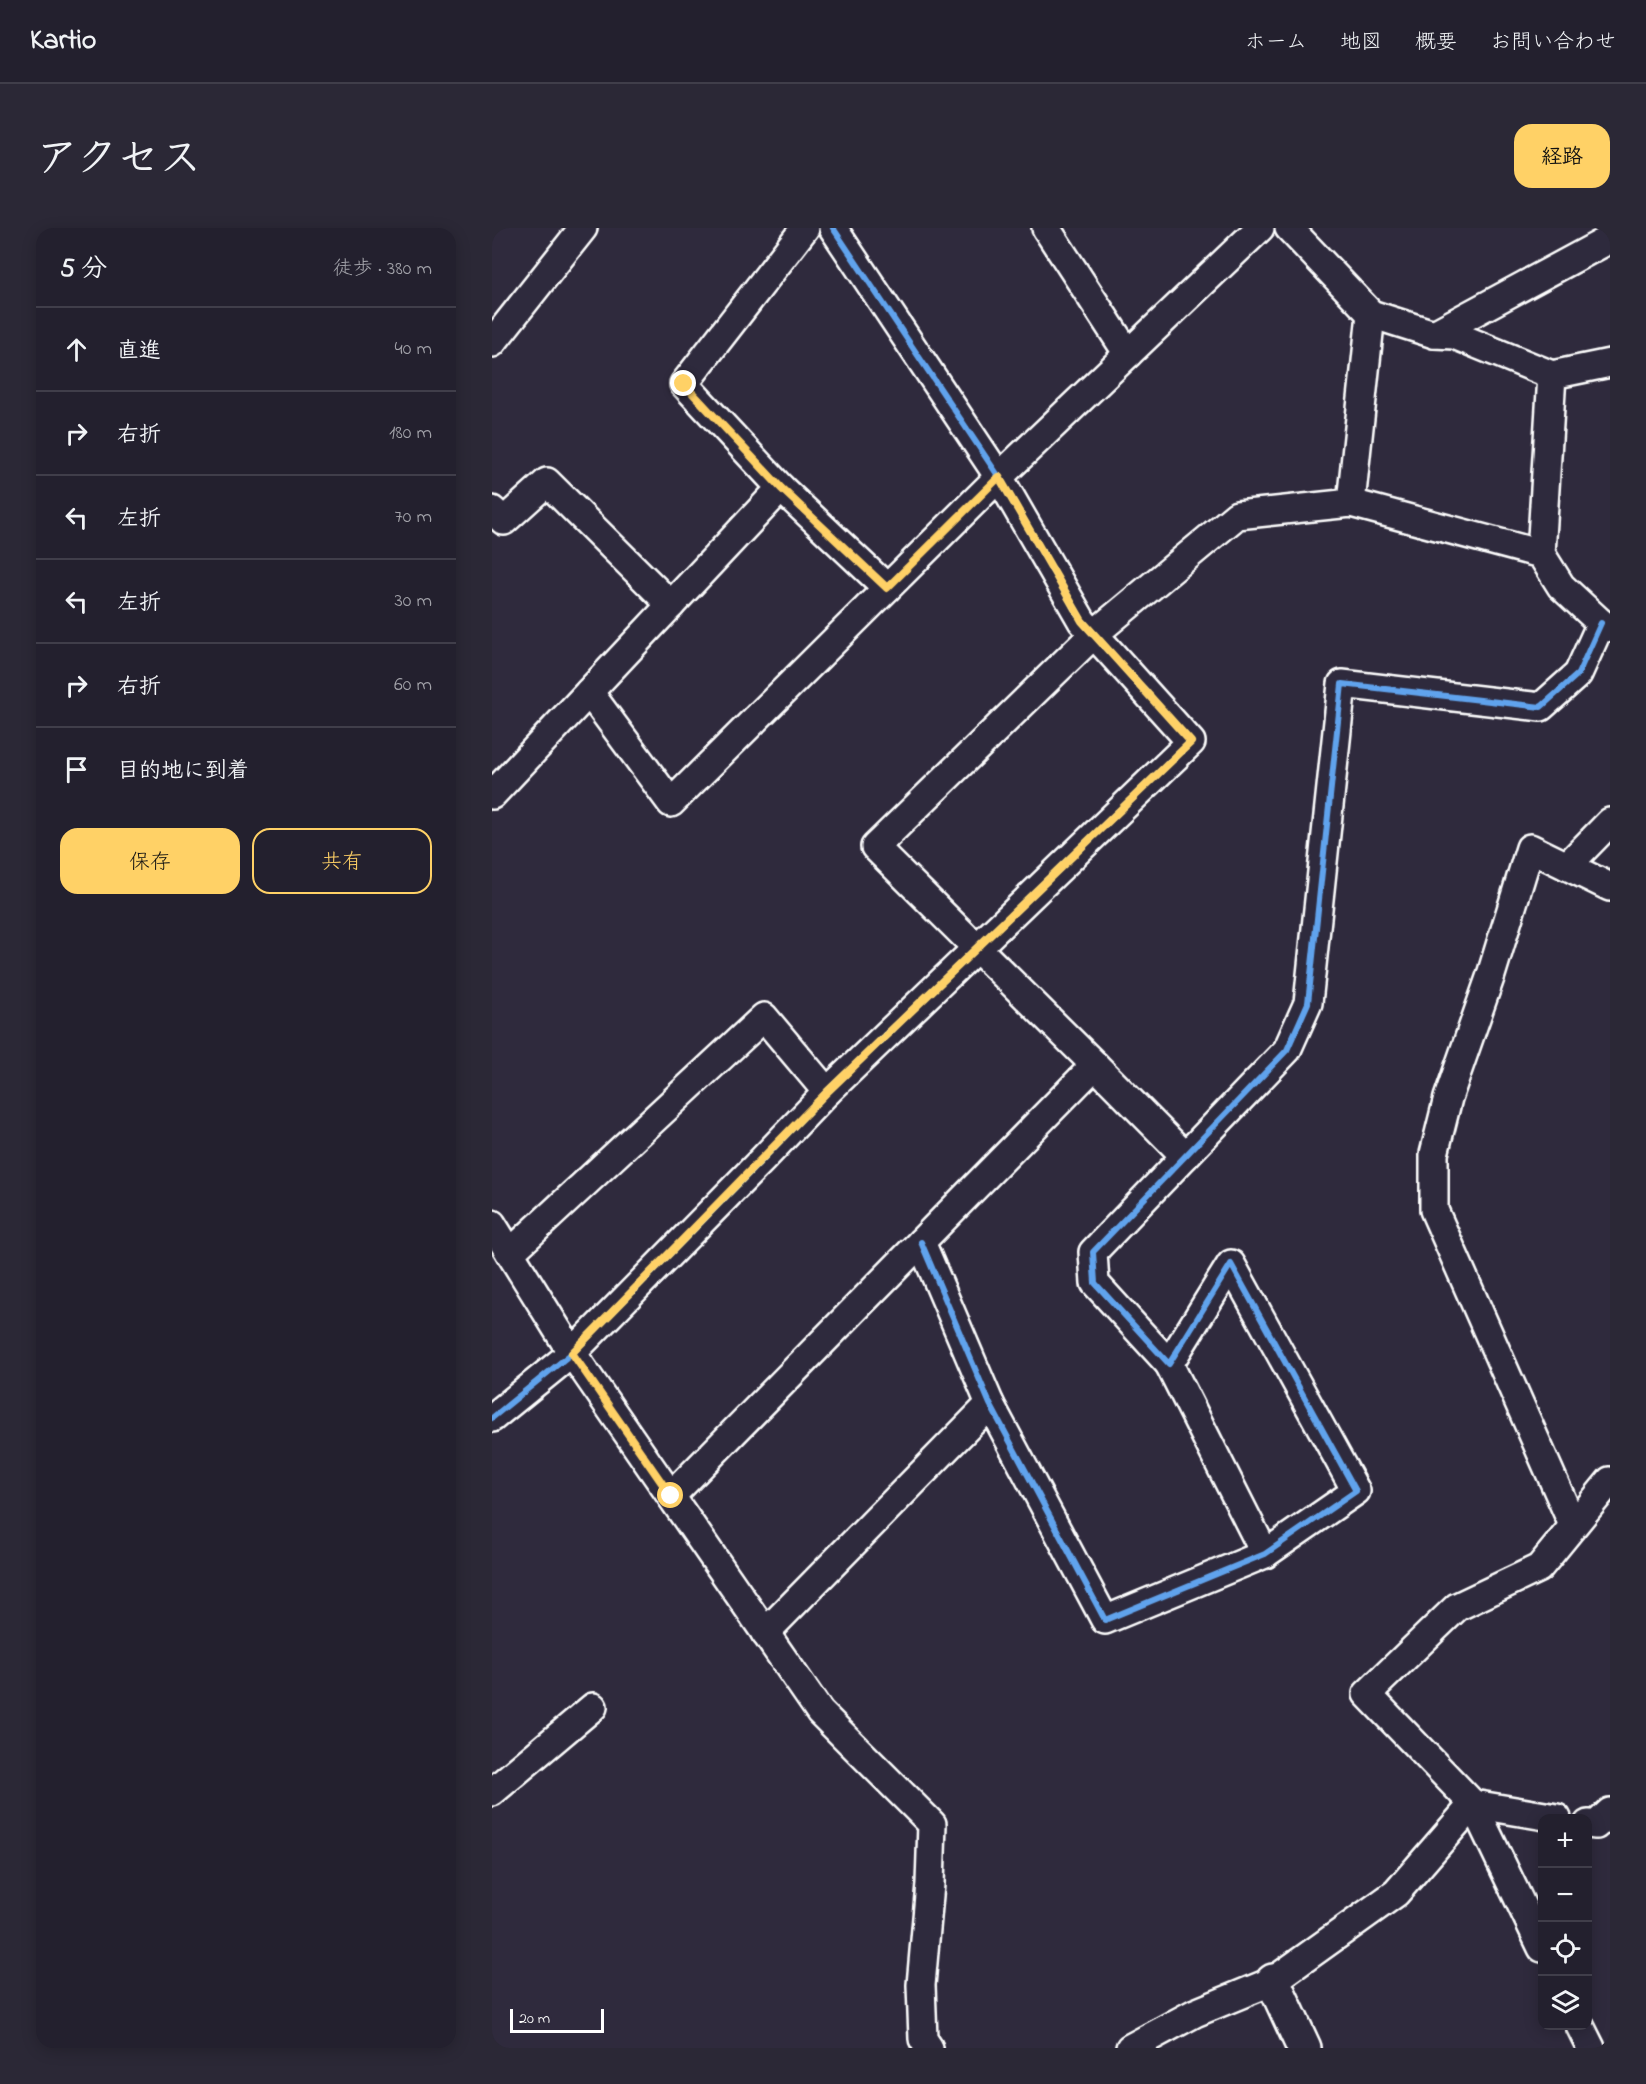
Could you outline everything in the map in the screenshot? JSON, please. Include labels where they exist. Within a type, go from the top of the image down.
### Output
[{"type":"street","points":[[492,343],[583,228]]},
{"type":"street","points":[[805,228],[684,384],[781,488],[887,588]]},
{"type":"street","points":[[492,1418],[572,1353],[827,1092],[1191,742],[1082,621],[999,477],[833,228]]},
{"type":"street","points":[[1046,228],[1128,354]]},
{"type":"street","points":[[589,693],[671,802],[999,477],[1260,228]]},
{"type":"street","points":[[1289,228],[1371,314],[1434,334],[1454,335],[1552,375],[1610,363]]},
{"type":"street","points":[[1434,334],[1610,239]]},
{"type":"street","points":[[1351,503],[1371,314]]},
{"type":"street","points":[[1265,1554],[1169,1364],[1095,1282],[1093,1252],[1287,1050],[1308,1004],[1342,684],[1540,707],[1578,674],[1606,626],[1561,586],[1541,554],[1552,375]]},
{"type":"street","points":[[492,510],[504,521],[547,482],[670,605]]},
{"type":"street","points":[[492,795],[781,488]]},
{"type":"street","points":[[1185,1156],[875,847],[1094,634],[1237,515],[1351,503],[1541,554]]},
{"type":"street","points":[[1567,866],[1610,822]]},
{"type":"street","points":[[1573,1525],[1434,1210],[1434,1154],[1448,1098],[1491,975],[1530,848],[1610,887]]},
{"type":"street","points":[[510,1253],[764,1017],[827,1092]]},
{"type":"street","points":[[671,1496],[1095,1065]]},
{"type":"street","points":[[492,1224],[572,1353],[820,1712],[932,1824],[930,1884],[921,1985],[922,2039],[929,2048]]},
{"type":"street","points":[[921,1242],[990,1404],[1105,1620],[1265,1554],[1356,1491],[1231,1264],[1169,1364]]},
{"type":"street","points":[[765,1632],[990,1404]]},
{"type":"street","points":[[1538,1940],[1473,1804],[1367,1694],[1457,1606],[1539,1568],[1610,1481]]},
{"type":"street","points":[[492,1792],[593,1707]]},
{"type":"street","points":[[1473,1804],[1538,1815]]},
{"type":"street","points":[[1130,2048],[1195,2013],[1273,1981],[1396,1893],[1473,1804]]},
{"type":"street","points":[[1273,1981],[1304,2048]]},
{"type":"street","points":[[1582,2030],[1591,2048]]},
{"type":"cycle path","points":[[492,1418],[572,1353],[827,1092],[1191,742],[1082,621],[999,477],[833,228]]},
{"type":"cycle path","points":[[921,1242],[990,1404],[1105,1620],[1265,1554],[1356,1491],[1231,1264],[1169,1364],[1095,1283],[1093,1252],[1287,1050],[1308,1003],[1342,684],[1541,707],[1578,674],[1601,623]]},
{"type":"route","points":[[671,1496],[572,1353],[827,1092],[1191,742],[1082,621],[999,477],[887,588],[781,488],[684,384]]}]
